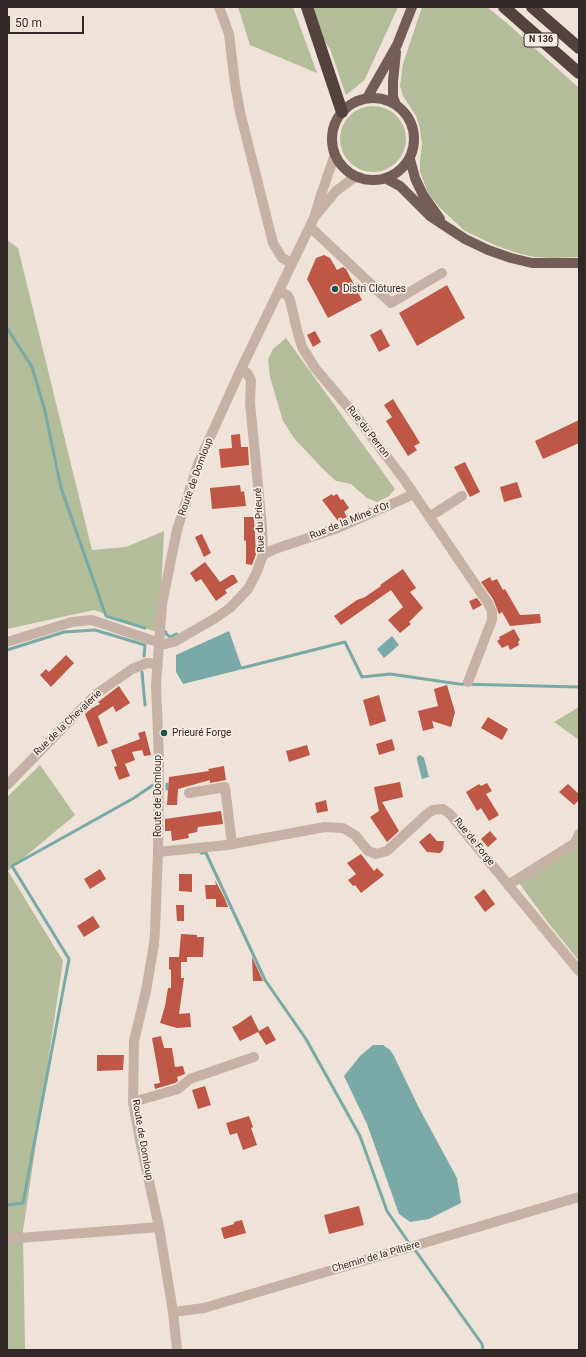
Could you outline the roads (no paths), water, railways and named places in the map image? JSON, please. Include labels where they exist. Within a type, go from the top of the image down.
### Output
[{"type":"highway","points":[[307,7],[342,112]]},
{"type":"highway","name":"N 136","points":[[504,7],[579,73]]},
{"type":"highway","name":"N 136","points":[[532,7],[579,48]]},
{"type":"main road","points":[[367,98],[397,45],[412,7]]},
{"type":"main road","points":[[396,105],[393,96],[393,81],[397,45]]},
{"type":"main road","points":[[367,98],[379,98],[396,105],[406,114],[414,133],[414,146],[410,159],[402,169],[384,178],[372,180],[359,177],[347,170],[335,154],[333,142],[334,129],[342,112],[356,102],[367,98]]},
{"type":"main road","points":[[410,159],[415,178],[424,195],[448,228]]},
{"type":"main road","points":[[384,178],[400,186],[430,216],[476,245],[511,258],[544,264],[579,263]]},
{"type":"street","points":[[219,7],[229,34],[238,105],[273,243],[282,258],[292,263]]},
{"type":"street","name":"Route de Domloup","points":[[177,1350],[173,1312],[159,1227],[133,1102],[134,1041],[146,991],[154,944],[158,852],[159,758],[156,710],[157,664],[162,604],[177,530],[205,448],[312,222],[320,194],[330,172],[335,154]]},
{"type":"street","name":"Route de Domloup","points":[[312,222],[335,192],[351,180],[359,177]]},
{"type":"street","points":[[312,222],[392,303],[442,273]]},
{"type":"street","name":"Rue du Perron","points":[[279,290],[288,296],[290,300],[302,347],[315,368],[359,420],[404,478],[488,603],[492,612],[492,620],[468,682]]},
{"type":"street","name":"Rue du Prieuré","points":[[158,642],[165,644],[174,642],[230,608],[248,589],[256,574],[263,555],[262,527],[250,403],[251,380],[242,368]]},
{"type":"street","name":"Rue de la Mine d'Or","points":[[263,555],[275,549],[338,528],[414,494]]},
{"type":"street","points":[[429,517],[462,496]]},
{"type":"street","points":[[7,642],[72,622],[92,620],[158,642]]},
{"type":"street","name":"Rue de la Chevalerie","points":[[7,784],[95,695],[132,669],[147,663],[157,664]]},
{"type":"street","points":[[189,793],[224,787],[232,844]]},
{"type":"street","name":"Rue de Forge","points":[[158,852],[232,844],[325,827],[342,828],[355,835],[368,851],[376,854],[387,851],[427,814],[433,810],[442,809],[450,814],[579,972]]},
{"type":"street","points":[[508,885],[575,843],[579,834]]},
{"type":"street","points":[[133,1102],[178,1089],[190,1079],[254,1057]]},
{"type":"street","name":"Chemin de la Piltière","points":[[173,1312],[204,1308],[579,1197]]},
{"type":"street","points":[[7,1240],[159,1227]]},
{"type":"water","points":[[229,631],[242,668],[183,684],[176,672],[176,655]]},
{"type":"water","points":[[392,636],[399,645],[384,658],[377,649]]},
{"type":"water","points":[[420,755],[424,758],[429,777],[422,779],[417,760],[417,757]]},
{"type":"water","points":[[373,1045],[383,1045],[390,1050],[394,1056],[418,1106],[457,1178],[461,1203],[429,1219],[410,1222],[399,1214],[367,1124],[344,1076],[360,1056]]},
{"type":"waterway","points":[[7,328],[32,367],[45,411],[61,488],[106,616],[145,628]]},
{"type":"waterway","points":[[7,650],[64,632],[95,630],[145,645],[144,656]]},
{"type":"waterway","points":[[166,632],[166,634],[170,637],[177,634]]},
{"type":"waterway","points":[[239,667],[242,668],[345,642],[362,677],[390,674],[459,684],[579,687]]},
{"type":"waterway","points":[[142,672],[145,705]]},
{"type":"waterway","points":[[167,784],[167,789]]},
{"type":"waterway","points":[[7,1205],[23,1203],[69,959],[12,866],[134,798],[153,785]]},
{"type":"waterway","points":[[201,853],[206,853],[265,980],[306,1039],[360,1136],[387,1211],[409,1243]]},
{"type":"waterway","points":[[415,1250],[482,1344],[483,1350]]},
{"type":"place","name":"Distri Clôtures","points":[[335,289]]},
{"type":"place","name":"Prieuré Forge","points":[[164,733]]}]
